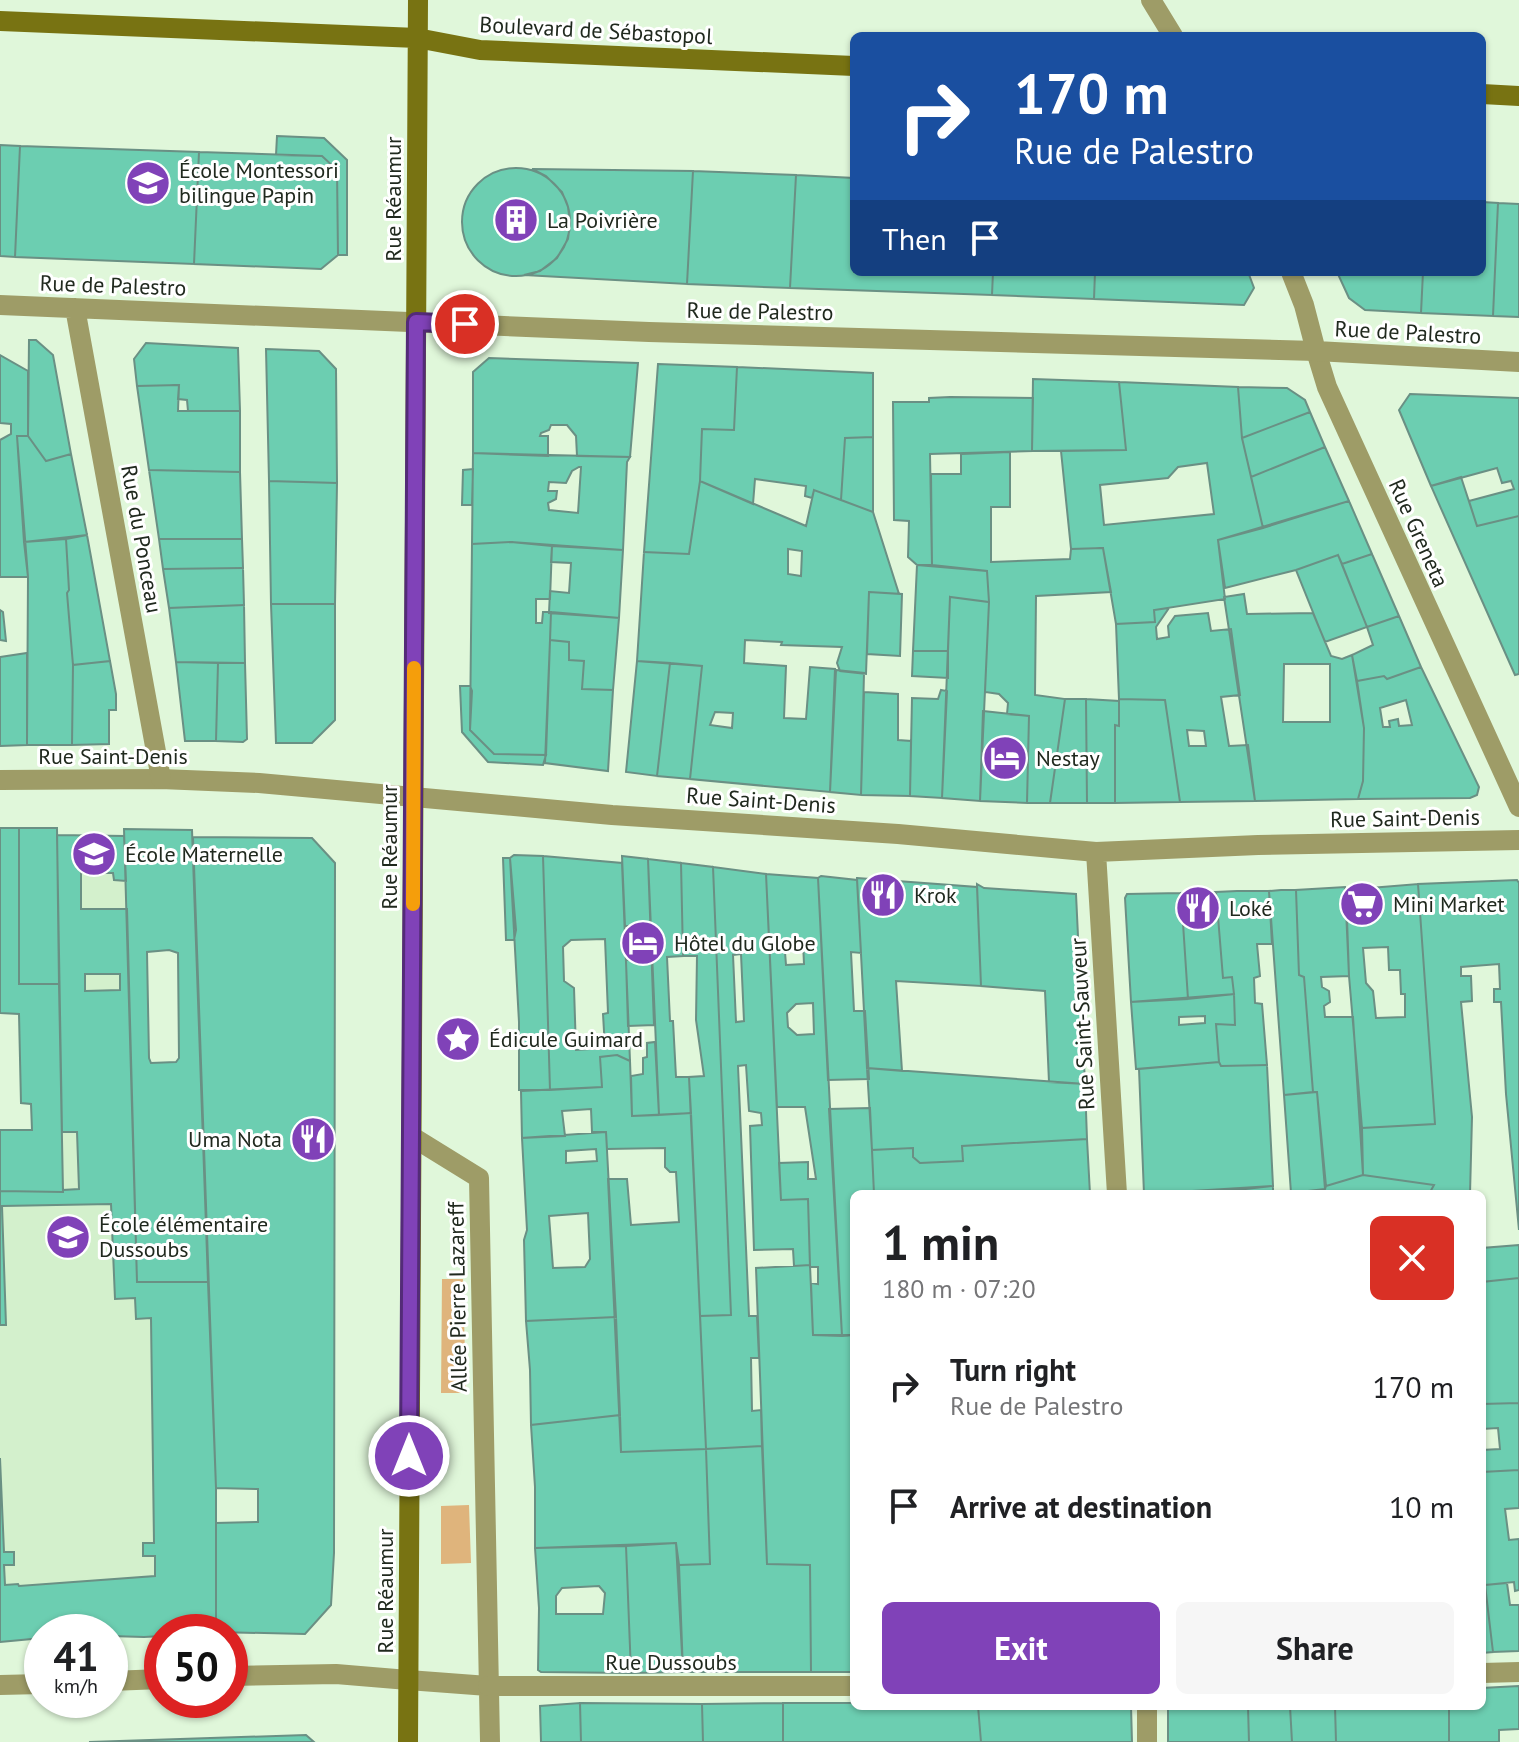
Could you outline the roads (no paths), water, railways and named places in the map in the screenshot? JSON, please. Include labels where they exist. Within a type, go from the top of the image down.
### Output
[{"type":"main road","name":"Rue Réaumur","points":[[408,1742],[418,0]]},
{"type":"main road","name":"Boulevard de Sébastopol","points":[[0,21],[417,38],[480,50],[850,66]]},
{"type":"main road","points":[[1486,94],[1519,96]]},
{"type":"street","points":[[1151,0],[1171,32]]},
{"type":"street","name":"Rue Greneta","points":[[1293,276],[1327,387],[1519,807]]},
{"type":"street","name":"Rue de Palestro","points":[[0,305],[649,332],[1316,351],[1519,362]]},
{"type":"street","name":"Rue du Ponceau","points":[[75,308],[161,779]]},
{"type":"street","name":"Rue Saint-Denis","points":[[0,780],[161,779],[259,783],[612,815],[898,834],[1096,852],[1258,845],[1519,840]]},
{"type":"street","name":"Rue Saint-Sauveur","points":[[1096,852],[1117,1190]]},
{"type":"street","name":"Allée Pierre Lazareff","points":[[411,1136],[479,1178],[490,1742]]},
{"type":"street","points":[[1486,1673],[1519,1672]]},
{"type":"street","points":[[248,1676],[336,1674],[488,1686]]},
{"type":"street","points":[[0,1685],[24,1684]]},
{"type":"street","name":"Rue Dussoubs","points":[[488,1686],[850,1686]]},
{"type":"street","points":[[1147,1710],[1147,1742]]},
{"type":"place","name":"École Montessori bilingue Papin","points":[[148,183]]},
{"type":"place","name":"La Poivrière","points":[[516,220]]},
{"type":"place","name":"Nestay","points":[[1005,758]]},
{"type":"place","name":"École Maternelle","points":[[94,854]]},
{"type":"place","name":"Krok","points":[[883,895]]},
{"type":"place","name":"Mini Market","points":[[1362,904]]},
{"type":"place","name":"Loké","points":[[1198,908]]},
{"type":"place","name":"Hôtel du Globe","points":[[643,943]]},
{"type":"place","name":"Édicule Guimard","points":[[458,1039]]},
{"type":"place","name":"Uma Nota","points":[[313,1139]]},
{"type":"place","name":"École élémentaire Dussoubs","points":[[68,1237]]}]
